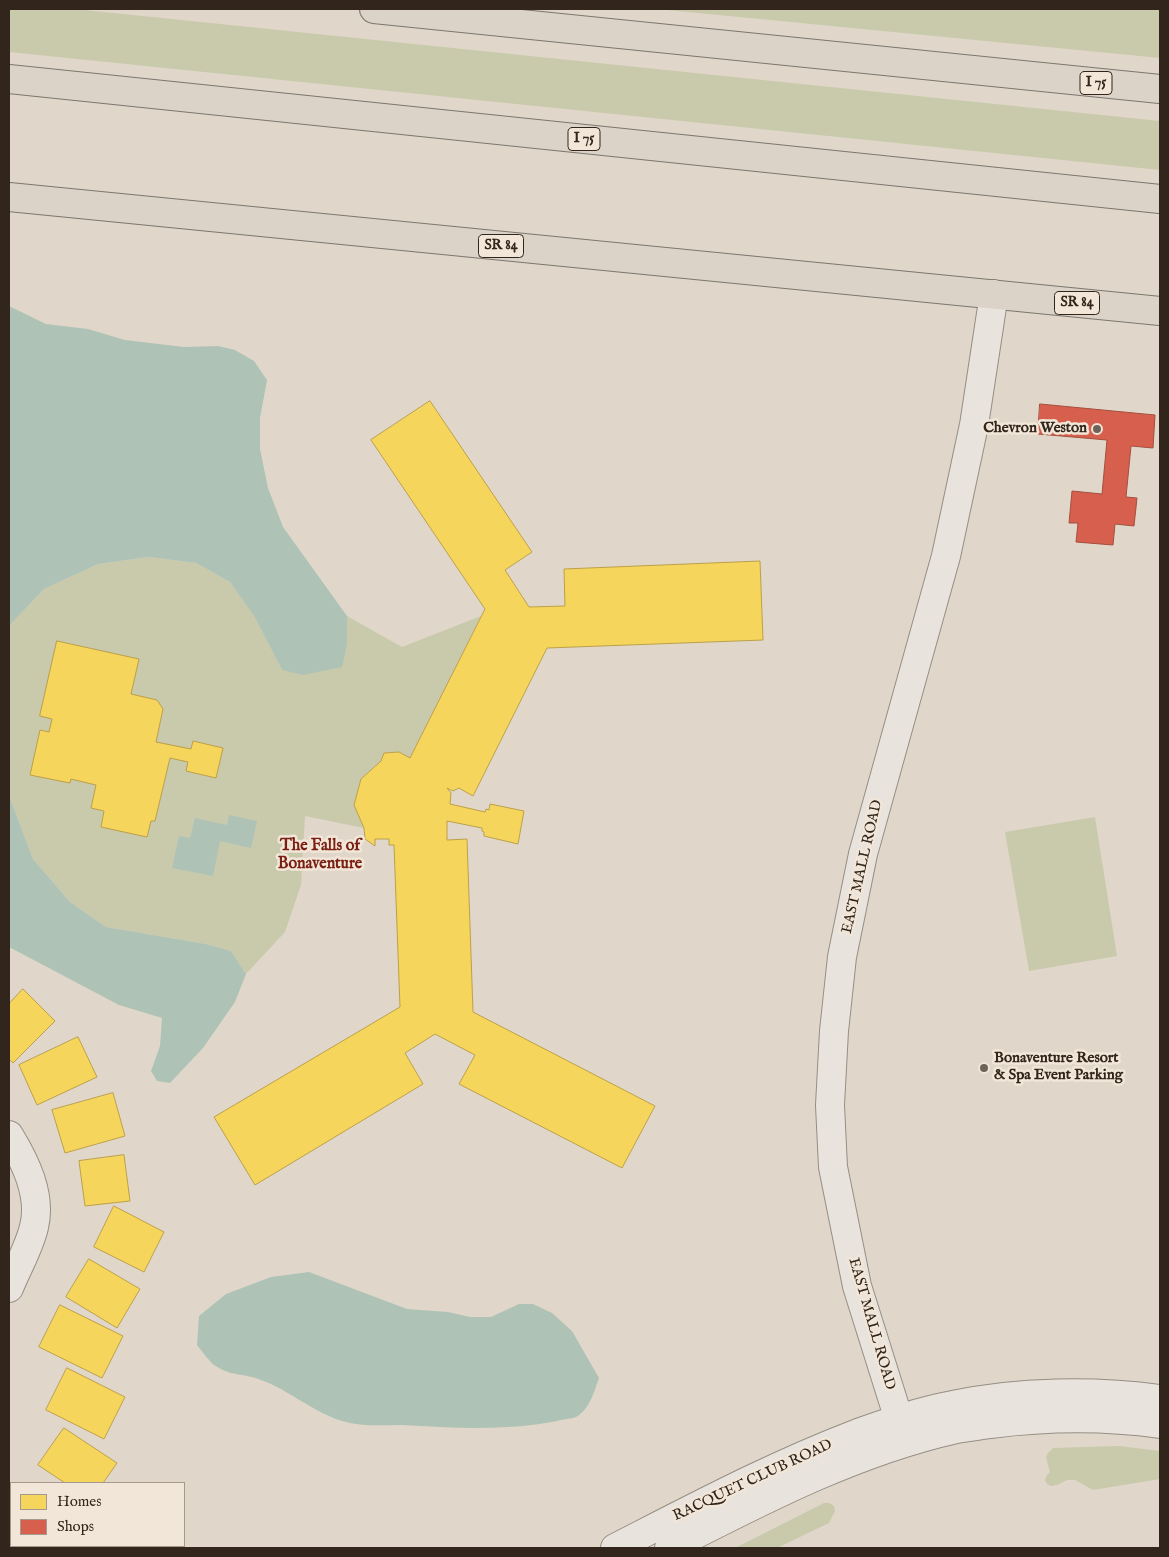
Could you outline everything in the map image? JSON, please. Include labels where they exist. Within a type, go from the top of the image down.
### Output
[{"type":"main road","name":"I 75","points":[[374,9],[1160,89]]},
{"type":"main road","name":"I 75","points":[[9,79],[1160,199]]},
{"type":"main road","name":"SR 84","points":[[9,197],[1160,311]]},
{"type":"street","name":"EAST MALL ROAD","points":[[902,1430],[857,1286],[833,1167],[830,1105],[834,1031],[842,957],[863,854],[946,556],[974,425],[994,294]]},
{"type":"street","points":[[9,1135],[29,1174],[34,1191],[36,1209],[35,1224],[31,1238],[9,1288]]},
{"type":"street","name":"RACQUET CLUB ROAD","points":[[669,1548],[793,1486],[828,1471],[953,1404],[1020,1396],[1075,1393],[1160,1399]]},
{"type":"street","name":"RACQUET CLUB ROAD","points":[[615,1548],[757,1476],[819,1448],[902,1430],[958,1428],[1023,1420],[1075,1418],[1160,1424]]},
{"type":"shaded area","points":[[9,9],[75,9],[1160,121],[1160,170],[9,52]]},
{"type":"shaded area","points":[[657,9],[1160,9],[1160,58]]},
{"type":"shaded area","points":[[9,306],[46,324],[88,329],[125,340],[184,347],[218,346],[235,350],[254,361],[267,380],[260,418],[260,449],[268,488],[283,527],[347,616],[347,644],[342,667],[303,675],[282,670],[254,616],[230,582],[196,563],[149,557],[98,564],[44,589],[9,626]]},
{"type":"shaded area","points":[[149,557],[196,563],[230,582],[254,616],[282,670],[347,644],[347,616],[402,647],[481,616],[410,758],[399,752],[384,753],[381,761],[361,779],[354,805],[364,828],[305,816],[301,885],[285,932],[246,974],[231,951],[206,944],[106,927],[70,902],[33,859],[9,795],[9,626],[44,589],[98,564]]},
{"type":"shaded area","points":[[9,795],[33,859],[70,902],[106,927],[206,944],[231,951],[246,974],[235,1002],[203,1048],[170,1083],[157,1081],[151,1071],[160,1046],[162,1018],[119,1005],[9,947]]},
{"type":"shaded area","points":[[229,815],[257,821],[251,848],[220,841],[213,876],[172,868],[179,836],[190,838],[195,818],[227,825]]},
{"type":"shaded area","points":[[1095,817],[1117,956],[1029,971],[1005,832]]},
{"type":"shaded area","points":[[309,1272],[407,1309],[448,1312],[470,1317],[491,1317],[519,1304],[533,1304],[552,1313],[572,1331],[599,1378],[591,1400],[585,1410],[576,1417],[519,1426],[461,1428],[357,1424],[331,1417],[271,1384],[220,1369],[212,1363],[197,1345],[199,1316],[226,1294],[271,1277]]},
{"type":"shaded area","points":[[1119,1446],[1160,1451],[1160,1479],[1093,1490],[1075,1480],[1067,1480],[1051,1486],[1045,1480],[1050,1472],[1046,1457],[1053,1448]]},
{"type":"shaded area","points":[[824,1503],[834,1506],[835,1511],[829,1523],[777,1548],[735,1548]]},
{"type":"building: Homes","points":[[430,401],[532,552],[505,570],[529,607],[565,606],[564,569],[760,561],[763,640],[547,648],[473,796],[459,788],[453,791],[447,788],[451,793],[450,804],[485,812],[486,809],[489,810],[490,804],[524,811],[518,844],[484,836],[482,828],[447,821],[447,840],[467,839],[473,1012],[655,1106],[622,1168],[459,1084],[475,1055],[435,1034],[405,1053],[423,1084],[255,1185],[214,1117],[400,1007],[394,845],[389,845],[389,839],[375,839],[375,846],[365,839],[364,828],[354,805],[361,779],[381,761],[384,753],[399,752],[410,758],[485,609],[371,440]]},
{"type":"building: Homes","points":[[57,641],[139,659],[131,694],[157,700],[163,709],[156,742],[191,749],[193,741],[223,748],[216,778],[186,771],[188,762],[170,758],[155,821],[151,821],[147,837],[101,827],[104,811],[91,808],[96,785],[71,779],[70,783],[30,775],[40,730],[49,732],[52,719],[40,716]]},
{"type":"building: Homes","points":[[23,989],[55,1021],[13,1063],[9,1059],[9,1004]]},
{"type":"building: Homes","points":[[78,1037],[97,1077],[37,1105],[19,1065]]},
{"type":"building: Homes","points":[[113,1093],[125,1136],[65,1153],[52,1110]]},
{"type":"building: Homes","points":[[124,1155],[130,1201],[85,1206],[79,1161]]},
{"type":"building: Homes","points":[[114,1206],[164,1232],[144,1272],[94,1247]]},
{"type":"building: Homes","points":[[89,1259],[140,1289],[117,1328],[66,1297]]},
{"type":"building: Homes","points":[[60,1305],[123,1336],[102,1378],[39,1347]]},
{"type":"building: Homes","points":[[67,1368],[125,1397],[104,1439],[46,1410]]},
{"type":"building: Homes","points":[[64,1428],[117,1463],[104,1482],[64,1482],[38,1465]]},
{"type":"building: Homes","points":[[9,1490],[10,1547],[30,1547],[9,1548]]},
{"type":"building: Shops","points":[[1040,404],[1155,415],[1153,448],[1131,446],[1126,497],[1137,498],[1134,526],[1115,524],[1113,545],[1076,542],[1078,523],[1069,523],[1072,491],[1102,494],[1107,440],[1038,434]]},
{"type":"place","name":"Chevron Weston","points":[[1097,429]]},
{"type":"place","name":"Bonaventure Resort & Spa Event Parking","points":[[984,1068]]},
{"type":"district","name":"The Falls of Bonaventure","points":[[320,856]]}]
